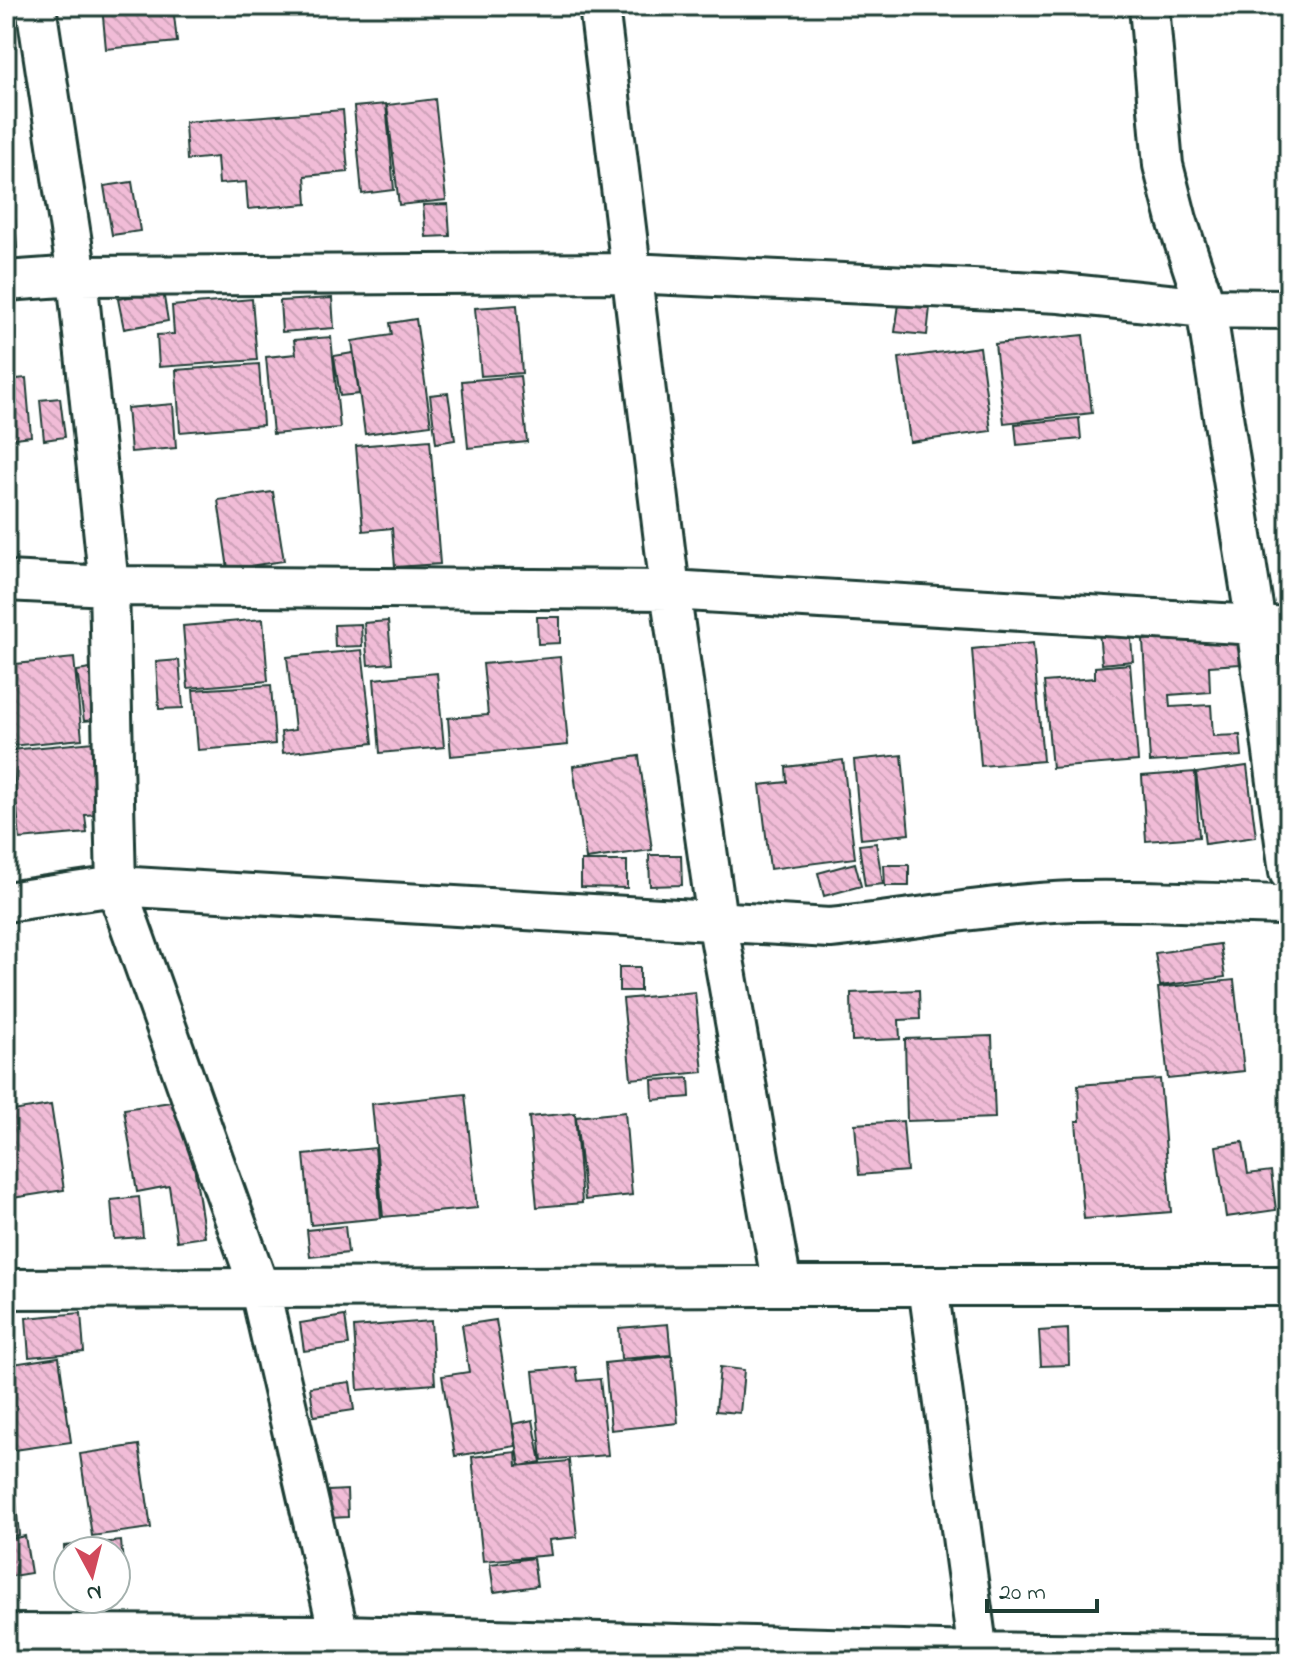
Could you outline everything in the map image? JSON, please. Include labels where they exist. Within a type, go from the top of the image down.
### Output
[{"type":"street","points":[[36,6],[77,276],[109,586],[116,886],[260,1290],[343,1648]]},
{"type":"street","points":[[599,6],[670,590],[717,920],[782,1286]]},
{"type":"street","points":[[1149,6],[1163,165],[1177,220],[1206,308],[1272,626],[1289,872]]},
{"type":"street","points":[[6,281],[77,276],[630,273],[1060,293],[1206,308],[1289,309]]},
{"type":"street","points":[[6,581],[109,586],[670,590],[1272,626]]},
{"type":"street","points":[[6,902],[116,886],[830,928],[908,921],[996,907],[1075,901],[1289,905]]},
{"type":"street","points":[[928,1286],[978,1657]]},
{"type":"street","points":[[6,1289],[1289,1286]]},
{"type":"street","points":[[6,1634],[343,1648],[978,1657],[1289,1656]]},
{"type":"building","points":[[102,6],[173,6],[177,42],[106,49]]},
{"type":"building","points":[[435,99],[446,200],[399,205],[387,105]]},
{"type":"building","points":[[386,104],[394,190],[362,194],[354,107]]},
{"type":"building","points":[[343,110],[348,172],[305,176],[307,204],[248,209],[246,182],[219,184],[217,157],[187,160],[185,122]]},
{"type":"building","points":[[132,182],[140,231],[112,235],[104,186]]},
{"type":"building","points":[[448,204],[450,236],[426,237],[423,205]]},
{"type":"building","points":[[15,218],[17,248],[6,249],[6,219]]},
{"type":"building","points":[[163,291],[168,321],[124,329],[118,299]]},
{"type":"building","points":[[332,298],[334,328],[282,332],[280,301]]},
{"type":"building","points":[[252,299],[257,360],[159,367],[157,335],[174,334],[172,306]]},
{"type":"building","points":[[899,304],[930,307],[927,335],[895,332]]},
{"type":"building","points":[[517,305],[522,373],[481,376],[475,308]]},
{"type":"building","points":[[416,319],[431,425],[365,434],[352,341],[392,335],[390,323]]},
{"type":"building","points":[[1083,335],[1092,413],[1004,423],[995,344]]},
{"type":"building","points":[[331,337],[340,428],[273,434],[266,357],[296,354],[294,340]]},
{"type":"building","points":[[980,347],[991,431],[910,442],[899,358]]},
{"type":"building","points":[[353,353],[359,394],[340,396],[334,356]]},
{"type":"building","points":[[259,364],[263,425],[180,432],[176,370]]},
{"type":"building","points":[[520,376],[527,442],[468,448],[462,381]]},
{"type":"building","points":[[26,378],[31,436],[6,439],[6,380]]},
{"type":"building","points":[[448,393],[455,440],[436,443],[430,395]]},
{"type":"building","points":[[60,398],[65,437],[44,440],[40,400]]},
{"type":"building","points":[[173,404],[176,448],[131,452],[127,408]]},
{"type":"building","points":[[1079,418],[1081,439],[1017,445],[1015,424]]},
{"type":"building","points":[[430,440],[440,564],[395,567],[392,528],[363,531],[356,446]]},
{"type":"building","points":[[273,492],[284,561],[228,569],[218,500]]},
{"type":"building","points":[[537,617],[560,617],[560,643],[538,644]]},
{"type":"building","points":[[263,619],[268,681],[188,688],[183,626]]},
{"type":"building","points":[[388,621],[392,663],[368,665],[364,623]]},
{"type":"building","points":[[361,624],[362,646],[335,647],[334,625]]},
{"type":"building","points":[[1130,629],[1133,661],[1102,664],[1099,632]]},
{"type":"building","points":[[1238,633],[1240,664],[1209,666],[1210,692],[1169,695],[1170,707],[1211,705],[1213,736],[1240,735],[1242,756],[1150,762],[1143,640]]},
{"type":"building","points":[[1033,643],[1043,761],[981,766],[972,649]]},
{"type":"building","points":[[362,650],[373,743],[283,753],[281,732],[295,730],[287,657]]},
{"type":"building","points":[[560,657],[568,745],[451,756],[448,718],[488,715],[483,664]]},
{"type":"building","points":[[74,658],[82,739],[10,746],[6,665]]},
{"type":"building","points":[[179,660],[183,708],[159,709],[156,662]]},
{"type":"building","points":[[1130,664],[1138,761],[1052,768],[1044,682],[1095,678],[1095,667]]},
{"type":"building","points":[[97,668],[104,719],[84,721],[77,671]]},
{"type":"building","points":[[437,673],[444,747],[380,753],[374,679]]},
{"type":"building","points":[[271,685],[275,744],[198,750],[193,690]]},
{"type":"building","points":[[104,741],[111,813],[85,815],[87,833],[20,839],[11,750]]},
{"type":"building","points":[[902,755],[909,834],[861,839],[854,760]]},
{"type":"building","points":[[639,756],[652,850],[586,859],[573,766]]},
{"type":"building","points":[[843,760],[855,858],[770,869],[760,785],[787,782],[786,767]]},
{"type":"building","points":[[1247,766],[1256,837],[1205,844],[1196,773]]},
{"type":"building","points":[[1195,772],[1199,837],[1146,841],[1142,776]]},
{"type":"building","points":[[876,843],[883,884],[865,886],[859,845]]},
{"type":"building","points":[[649,855],[681,855],[682,885],[650,886]]},
{"type":"building","points":[[581,861],[627,861],[627,888],[581,887]]},
{"type":"building","points":[[855,863],[861,886],[824,896],[818,873]]},
{"type":"building","points":[[884,865],[909,865],[909,886],[885,886]]},
{"type":"building","points":[[1220,944],[1225,977],[1160,986],[1155,953]]},
{"type":"building","points":[[619,967],[640,967],[640,991],[619,991]]},
{"type":"building","points":[[1234,980],[1244,1071],[1168,1079],[1158,988]]},
{"type":"building","points":[[919,990],[920,1019],[899,1020],[900,1039],[852,1041],[851,993]]},
{"type":"building","points":[[695,992],[703,1072],[631,1079],[623,999]]},
{"type":"building","points":[[992,1036],[995,1118],[907,1121],[905,1039]]},
{"type":"building","points":[[689,1078],[690,1097],[653,1100],[652,1080]]},
{"type":"building","points":[[1160,1079],[1171,1212],[1084,1219],[1076,1121],[1080,1121],[1078,1085]]},
{"type":"building","points":[[465,1094],[477,1208],[383,1217],[372,1104]]},
{"type":"building","points":[[184,1100],[205,1237],[177,1241],[169,1186],[137,1192],[124,1109]]},
{"type":"building","points":[[51,1105],[64,1190],[6,1199],[6,1112]]},
{"type":"building","points":[[625,1112],[632,1195],[585,1200],[576,1117]]},
{"type":"building","points":[[575,1113],[582,1203],[537,1207],[529,1117]]},
{"type":"building","points":[[903,1121],[907,1171],[859,1175],[855,1124]]},
{"type":"building","points":[[1243,1142],[1248,1174],[1271,1171],[1276,1210],[1226,1217],[1216,1146]]},
{"type":"building","points":[[375,1148],[381,1218],[311,1225],[304,1155]]},
{"type":"building","points":[[139,1197],[143,1237],[114,1239],[111,1200]]},
{"type":"building","points":[[345,1226],[348,1253],[310,1257],[307,1230]]},
{"type":"building","points":[[81,1313],[84,1352],[29,1357],[26,1318]]},
{"type":"building","points":[[345,1316],[349,1345],[304,1351],[300,1323]]},
{"type":"building","points":[[496,1320],[516,1446],[455,1456],[442,1376],[469,1372],[462,1325]]},
{"type":"building","points":[[431,1321],[435,1384],[358,1390],[354,1327]]},
{"type":"building","points":[[668,1324],[671,1355],[621,1359],[619,1328]]},
{"type":"building","points":[[1068,1329],[1069,1365],[1041,1366],[1039,1331]]},
{"type":"building","points":[[672,1356],[678,1423],[611,1430],[605,1363]]},
{"type":"building","points":[[59,1357],[71,1442],[14,1450],[6,1393],[6,1365]]},
{"type":"building","points":[[576,1367],[578,1381],[600,1379],[608,1455],[542,1460],[533,1371]]},
{"type":"building","points":[[720,1367],[744,1370],[740,1413],[716,1411]]},
{"type":"building","points":[[350,1382],[354,1410],[314,1416],[310,1387]]},
{"type":"building","points":[[533,1420],[541,1462],[520,1466],[513,1424]]},
{"type":"building","points":[[139,1445],[151,1528],[92,1535],[80,1454]]},
{"type":"building","points":[[11,1448],[19,1535],[6,1537],[6,1449]]},
{"type":"building","points":[[516,1452],[517,1466],[569,1461],[577,1537],[549,1540],[551,1555],[483,1561],[472,1457]]},
{"type":"building","points":[[347,1490],[348,1517],[330,1518],[328,1491]]},
{"type":"building","points":[[25,1536],[31,1573],[6,1577],[6,1540]]},
{"type":"building","points":[[533,1558],[537,1586],[494,1592],[490,1564]]}]
